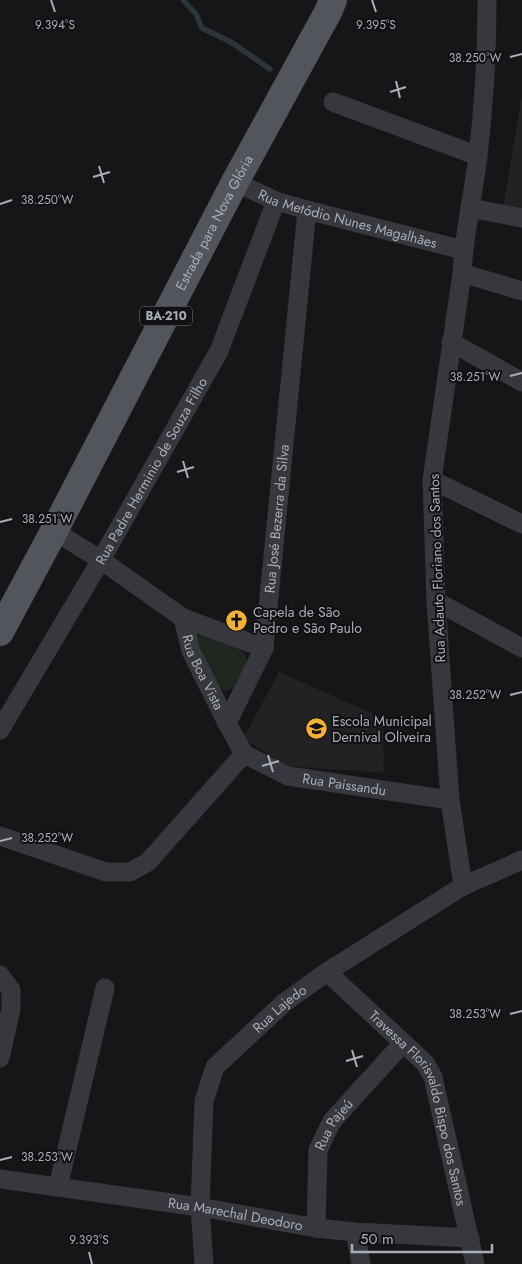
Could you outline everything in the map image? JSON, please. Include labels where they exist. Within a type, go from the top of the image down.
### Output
[{"type":"main road","name":"Estrada para Nova Glória","points":[[0,632],[235,182],[333,0]]},
{"type":"street","name":"Rua Adauto Floriano dos Santos","points":[[463,886],[450,800],[436,600],[432,480],[462,273],[463,250],[478,156],[487,48],[487,0]]},
{"type":"street","points":[[333,102],[478,156]]},
{"type":"street","name":"Rua Metódio Nunes Magalhães","points":[[235,182],[276,200],[306,210],[463,250]]},
{"type":"street","name":"Rua Padre Herminio de Souza Filho","points":[[0,730],[101,560],[220,351],[276,200]]},
{"type":"street","points":[[470,208],[522,218]]},
{"type":"street","name":"Rua José Bezerra da Silva","points":[[227,723],[264,648],[306,210]]},
{"type":"street","points":[[462,273],[522,290]]},
{"type":"street","points":[[451,342],[522,382]]},
{"type":"street","points":[[432,480],[522,524]]},
{"type":"street","name":"Rua Boa Vista","points":[[54,531],[101,560],[182,618],[264,648]]},
{"type":"street","points":[[436,600],[522,648]]},
{"type":"street","name":"Rua Boa Vista","points":[[182,618],[192,651],[227,723]]},
{"type":"street","points":[[0,836],[106,872],[130,872],[148,862],[244,754],[227,723]]},
{"type":"street","name":"Rua Paissandu","points":[[244,754],[288,776],[450,800]]},
{"type":"street","name":"Rua Lajedo","points":[[204,1264],[200,1207],[204,1100],[215,1067],[285,1002],[327,972],[463,886],[522,860]]},
{"type":"street","name":"Travessa Florisvaldo Bispo dos Santos","points":[[327,972],[425,1063],[433,1076],[475,1264]]},
{"type":"street","points":[[0,975],[10,990],[11,1009],[0,1058]]},
{"type":"street","points":[[58,1187],[105,988]]},
{"type":"street","name":"Rua Pajeú","points":[[316,1228],[318,1150],[332,1121],[403,1043]]},
{"type":"street","name":"Rua Marechal Deodoro","points":[[0,1179],[200,1207],[316,1228],[470,1238]]},
{"type":"street","points":[[355,1232],[361,1264]]},
{"type":"shaded area","points":[[522,94],[522,212],[503,209]]},
{"type":"shaded area","points":[[196,634],[229,643],[243,652],[247,658],[247,666],[236,687],[226,691],[214,686]]},
{"type":"shaded area","name":"Escola Municipal Dernival Oliveira","points":[[279,672],[383,718],[384,773],[288,766],[243,739]]},
{"type":"waterway","points":[[183,0],[196,14],[202,28],[231,42],[270,69]]},
{"type":"place","name":"Capela de São Pedro e São Paulo","points":[[237,620]]},
{"type":"place","name":"Escola Municipal Dernival Oliveira","points":[[316,729]]}]
